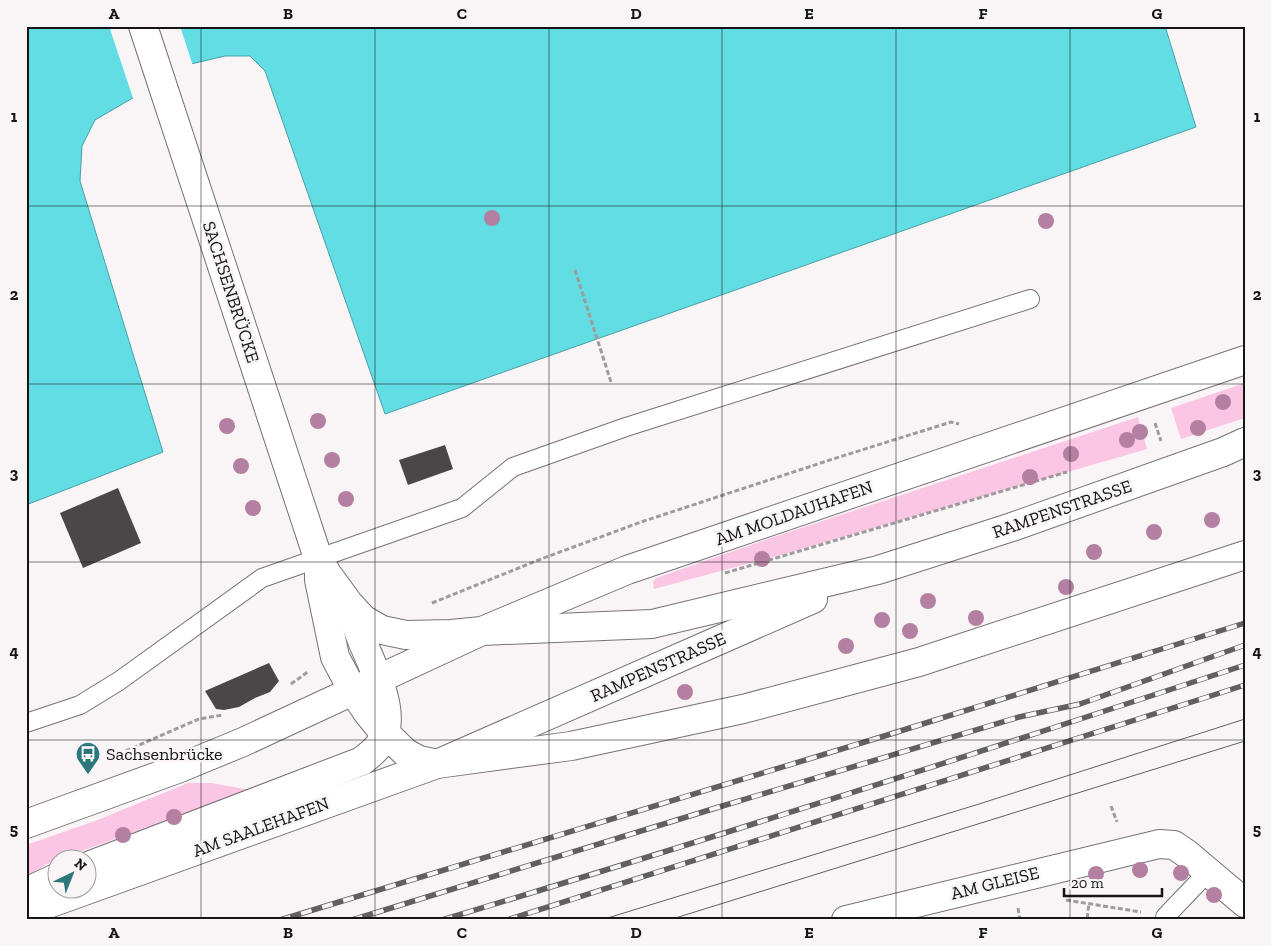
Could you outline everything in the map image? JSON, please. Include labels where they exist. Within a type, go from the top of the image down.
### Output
[{"type":"street","name":"SACHSENBRÜCKE","points":[[143,26],[318,558],[350,605],[363,619],[375,627],[396,634],[406,635],[482,631]]},
{"type":"street","name":"AM MOLDAUHAFEN","points":[[353,691],[482,631],[627,570],[1245,360]]},
{"type":"street","name":"RAMPENSTRASSE","points":[[482,631],[652,624],[878,570],[1012,527],[1238,448]]},
{"type":"street","points":[[26,824],[180,768],[243,742],[353,691],[367,712],[385,733],[406,753],[419,760],[437,764],[572,746],[743,709],[919,662],[1245,555]]},
{"type":"street","name":"SACHSENBRÜCKE","points":[[318,558],[319,580],[335,657],[353,691]]},
{"type":"street","name":"RAMPENSTRASSE","points":[[437,764],[878,570]]},
{"type":"street","points":[[350,605],[362,642],[378,679],[385,711],[385,733]]},
{"type":"street","name":"AM SAALEHAFEN","points":[[98,862],[362,761],[375,751],[382,742],[385,733]]},
{"type":"street","name":"AM SAALEHAFEN","points":[[26,912],[437,764]]},
{"type":"street","name":"AM GLEISE","points":[[846,920],[1159,844],[1174,845],[1208,872]]},
{"type":"street","points":[[1208,872],[1245,904]]},
{"type":"street","points":[[26,892],[48,882]]},
{"type":"lane","points":[[26,723],[80,705],[118,681],[262,578],[462,508],[512,466],[626,427],[1030,298]]},
{"type":"lane","points":[[1165,917],[1208,872]]},
{"type":"path","points":[[575,270],[611,382]]},
{"type":"path","points":[[1154,421],[1163,445]]},
{"type":"path","points":[[429,605],[436,600],[593,540],[815,464],[951,422],[967,427]]},
{"type":"path","points":[[724,573],[1069,472]]},
{"type":"path","points":[[288,686],[308,672]]},
{"type":"path","points":[[106,760],[199,719],[230,713]]},
{"type":"path","points":[[1060,899],[1165,917]]},
{"type":"path","points":[[1074,920],[1086,920],[1089,903]]},
{"type":"shaded area","points":[[1245,383],[1245,418],[1181,439],[1171,408]]},
{"type":"shaded area","points":[[1138,417],[1147,449],[791,552],[654,589],[653,582],[656,578],[771,538]]},
{"type":"shaded area","points":[[188,783],[212,783],[250,790],[90,848],[48,848],[48,864],[26,877],[26,845],[95,821]]},
{"type":"water","points":[[26,26],[1165,26],[1196,127],[385,414],[265,71],[250,56],[225,56],[191,64],[95,120],[82,146],[80,181],[163,452],[26,505]]},
{"type":"pier","points":[[109,26],[180,26],[193,66],[134,101]]},
{"type":"building","points":[[445,445],[453,469],[408,485],[399,460]]},
{"type":"building","points":[[118,488],[141,543],[83,568],[60,513]]},
{"type":"building","points":[[269,663],[279,681],[270,692],[239,707],[224,710],[216,709],[205,691]]},
{"type":"tram line","points":[[601,920],[979,804],[1245,719]]},
{"type":"tram line","points":[[669,920],[1245,741]]},
{"type":"railway","points":[[280,920],[881,737],[1245,623]]},
{"type":"railway","points":[[352,920],[1019,717],[1080,704],[1245,645]]},
{"type":"railway","points":[[442,920],[844,795],[1245,665]]},
{"type":"railway","points":[[507,920],[1245,685]]},
{"type":"place","name":"Sachsenbrücke","points":[[88,775]]}]
